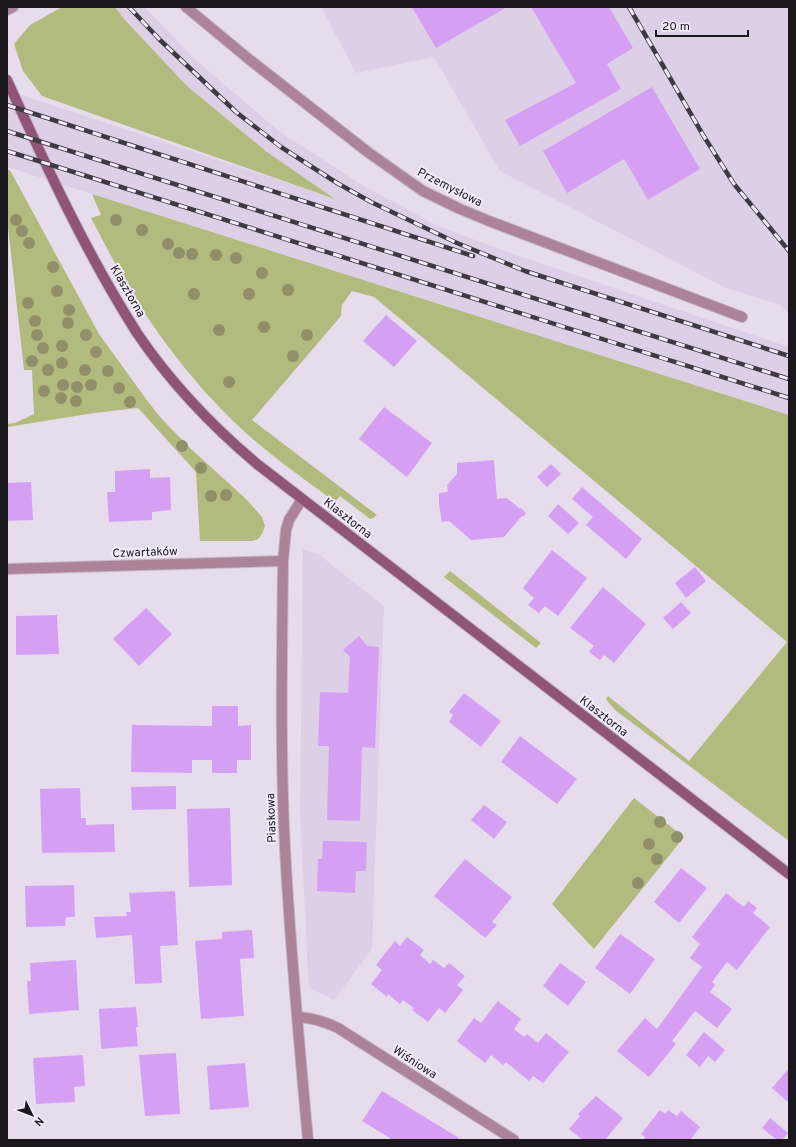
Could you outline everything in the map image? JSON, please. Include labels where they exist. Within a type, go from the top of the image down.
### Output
[{"type":"street","points":[[7,10],[13,7]]},
{"type":"street","name":"Przemysłowa","points":[[186,7],[250,60],[369,153],[423,191],[489,221],[742,317]]},
{"type":"street","name":"Klasztorna","points":[[7,80],[62,198],[90,251],[138,333],[163,367],[197,408],[226,437],[257,464],[789,874]]},
{"type":"street","name":"Piaskowa","points":[[302,499],[289,520],[286,530],[283,561],[282,757],[285,846],[308,1140]]},
{"type":"street","name":"Czwartaków","points":[[7,569],[283,561]]},
{"type":"street","name":"Wiśniowa","points":[[298,1017],[315,1018],[338,1028],[514,1140]]},
{"type":"shaded area","points":[[115,7],[144,7],[199,63],[280,132],[364,186],[436,225],[507,252],[789,347],[789,415],[7,167],[7,90],[333,198],[267,152],[187,86],[125,20]]},
{"type":"shaded area","points":[[321,7],[789,7],[789,315],[781,305],[726,288],[500,171],[434,57],[356,73]]},
{"type":"shaded area","points":[[303,549],[318,554],[384,606],[372,949],[334,1000],[309,988],[308,974],[300,812]]},
{"type":"green space","points":[[62,7],[115,7],[125,20],[187,86],[267,152],[335,199],[42,96],[23,71],[14,44],[30,25]]},
{"type":"green space","points":[[7,168],[11,172],[99,334],[160,417],[190,448],[246,499],[262,517],[265,526],[258,539],[253,541],[200,541],[196,472],[138,408],[94,413],[7,427],[7,424],[15,423],[34,414],[32,370],[24,370],[7,218]]},
{"type":"green space","points":[[92,194],[789,415],[789,841],[615,710],[606,699],[608,696],[689,761],[787,642],[374,297],[352,291],[342,305],[341,316],[252,420],[377,515],[370,519],[340,496],[335,502],[257,443],[220,408],[182,365],[138,303],[102,240],[91,218],[101,215]]},
{"type":"green space","points":[[450,571],[541,643],[536,648],[444,577]]},
{"type":"green space","points":[[634,798],[684,837],[594,949],[552,904]]},
{"type":"building","points":[[412,7],[507,7],[436,48]]},
{"type":"building","points":[[531,7],[609,7],[633,48],[607,64],[621,89],[520,146],[505,120],[576,83]]},
{"type":"building","points":[[652,87],[700,169],[648,200],[624,159],[567,193],[543,151]]},
{"type":"building","points":[[386,315],[417,341],[394,367],[363,341]]},
{"type":"building","points":[[384,407],[432,443],[407,477],[359,439]]},
{"type":"building","points":[[494,460],[497,499],[507,498],[526,513],[504,537],[471,540],[449,521],[442,522],[439,505],[439,493],[448,492],[447,485],[457,474],[457,463]]},
{"type":"building","points":[[551,464],[561,474],[547,487],[537,477]]},
{"type":"building","points":[[150,469],[150,478],[170,477],[171,510],[152,512],[152,520],[109,522],[107,492],[115,492],[115,471]]},
{"type":"building","points":[[31,482],[33,520],[7,521],[7,483]]},
{"type":"building","points":[[582,487],[642,539],[626,559],[586,525],[593,517],[572,499]]},
{"type":"building","points":[[558,504],[579,523],[568,534],[548,516]]},
{"type":"building","points":[[552,550],[587,578],[558,616],[545,606],[539,613],[528,605],[534,598],[523,588]]},
{"type":"building","points":[[695,567],[706,581],[686,598],[675,583]]},
{"type":"building","points":[[603,587],[646,624],[614,663],[604,655],[600,660],[589,652],[594,646],[570,628]]},
{"type":"building","points":[[681,602],[691,613],[673,629],[663,618]]},
{"type":"building","points":[[146,608],[172,634],[139,666],[113,639]]},
{"type":"building","points":[[57,615],[59,654],[16,655],[16,616]]},
{"type":"building","points":[[359,636],[367,646],[379,647],[375,748],[362,747],[360,821],[327,820],[329,746],[318,746],[320,692],[348,693],[350,657],[343,650]]},
{"type":"building","points":[[464,693],[501,721],[481,747],[449,722],[453,715],[449,712]]},
{"type":"building","points":[[212,706],[238,706],[238,726],[251,725],[251,760],[237,760],[237,773],[212,773],[212,760],[192,760],[192,773],[131,772],[132,725],[212,726]]},
{"type":"building","points":[[520,736],[577,779],[557,804],[501,762]]},
{"type":"building","points":[[176,786],[176,809],[132,810],[131,787]]},
{"type":"building","points":[[80,788],[81,818],[86,818],[86,825],[114,824],[115,852],[42,853],[40,789]]},
{"type":"building","points":[[484,805],[507,822],[494,839],[471,820]]},
{"type":"building","points":[[230,808],[232,885],[189,887],[187,809]]},
{"type":"building","points":[[323,841],[367,842],[366,871],[356,871],[355,893],[317,891],[318,859],[322,859]]},
{"type":"building","points":[[465,859],[512,897],[492,922],[497,925],[485,938],[434,896]]},
{"type":"building","points":[[681,868],[707,888],[679,923],[654,902]]},
{"type":"building","points":[[74,885],[75,917],[66,917],[65,926],[26,927],[25,886]]},
{"type":"building","points":[[175,891],[178,945],[160,946],[162,983],[135,984],[132,935],[96,938],[94,917],[127,916],[126,912],[131,912],[129,893]]},
{"type":"building","points":[[726,893],[744,907],[748,901],[757,908],[753,913],[770,927],[737,970],[727,962],[712,982],[715,985],[710,992],[732,1009],[717,1028],[695,1011],[672,1041],[676,1044],[649,1077],[617,1051],[645,1018],[657,1029],[702,967],[690,958],[700,944],[692,937]]},
{"type":"building","points":[[252,930],[254,958],[240,959],[244,1016],[201,1019],[195,941],[222,939],[222,932]]},
{"type":"building","points":[[620,934],[655,959],[630,994],[595,968]]},
{"type":"building","points":[[407,937],[424,950],[420,955],[430,964],[433,960],[444,968],[449,963],[465,976],[457,985],[463,990],[445,1013],[439,1008],[428,1022],[412,1010],[414,1008],[403,1000],[400,1004],[388,994],[387,997],[371,984],[382,970],[376,965],[395,941],[400,946]]},
{"type":"building","points":[[76,960],[79,1010],[29,1014],[27,981],[31,981],[30,963]]},
{"type":"building","points":[[560,963],[586,982],[568,1006],[543,986]]},
{"type":"building","points":[[498,1001],[521,1019],[514,1029],[524,1037],[527,1034],[538,1043],[546,1033],[569,1052],[543,1083],[533,1076],[529,1081],[506,1062],[503,1065],[491,1055],[485,1063],[457,1041],[474,1018],[481,1023]]},
{"type":"building","points":[[136,1007],[138,1046],[101,1049],[99,1009]]},
{"type":"building","points":[[704,1032],[725,1050],[715,1062],[708,1056],[700,1067],[686,1055]]},
{"type":"building","points":[[176,1053],[180,1114],[145,1116],[139,1055]]},
{"type":"building","points":[[83,1055],[85,1086],[74,1087],[75,1102],[36,1104],[33,1058]]},
{"type":"building","points":[[245,1063],[249,1107],[210,1110],[207,1066]]},
{"type":"building","points":[[789,1068],[789,1103],[772,1088]]},
{"type":"building","points":[[382,1091],[459,1138],[457,1140],[393,1140],[362,1121]]},
{"type":"building","points":[[596,1096],[623,1118],[605,1140],[583,1140],[569,1129],[580,1116],[578,1114]]},
{"type":"building","points":[[660,1110],[665,1114],[668,1110],[677,1116],[681,1111],[700,1127],[690,1140],[643,1140],[645,1137],[641,1134]]},
{"type":"building","points":[[770,1118],[788,1133],[782,1140],[777,1140],[762,1128]]},
{"type":"railway","points":[[129,7],[160,40],[236,112],[281,147],[337,183],[371,202],[457,243],[525,271],[789,356]]},
{"type":"railway","points":[[629,7],[703,135],[734,184],[789,251]]},
{"type":"railway","points":[[7,105],[473,256]]},
{"type":"railway","points":[[7,131],[789,379]]},
{"type":"railway","points":[[7,151],[789,398]]}]
